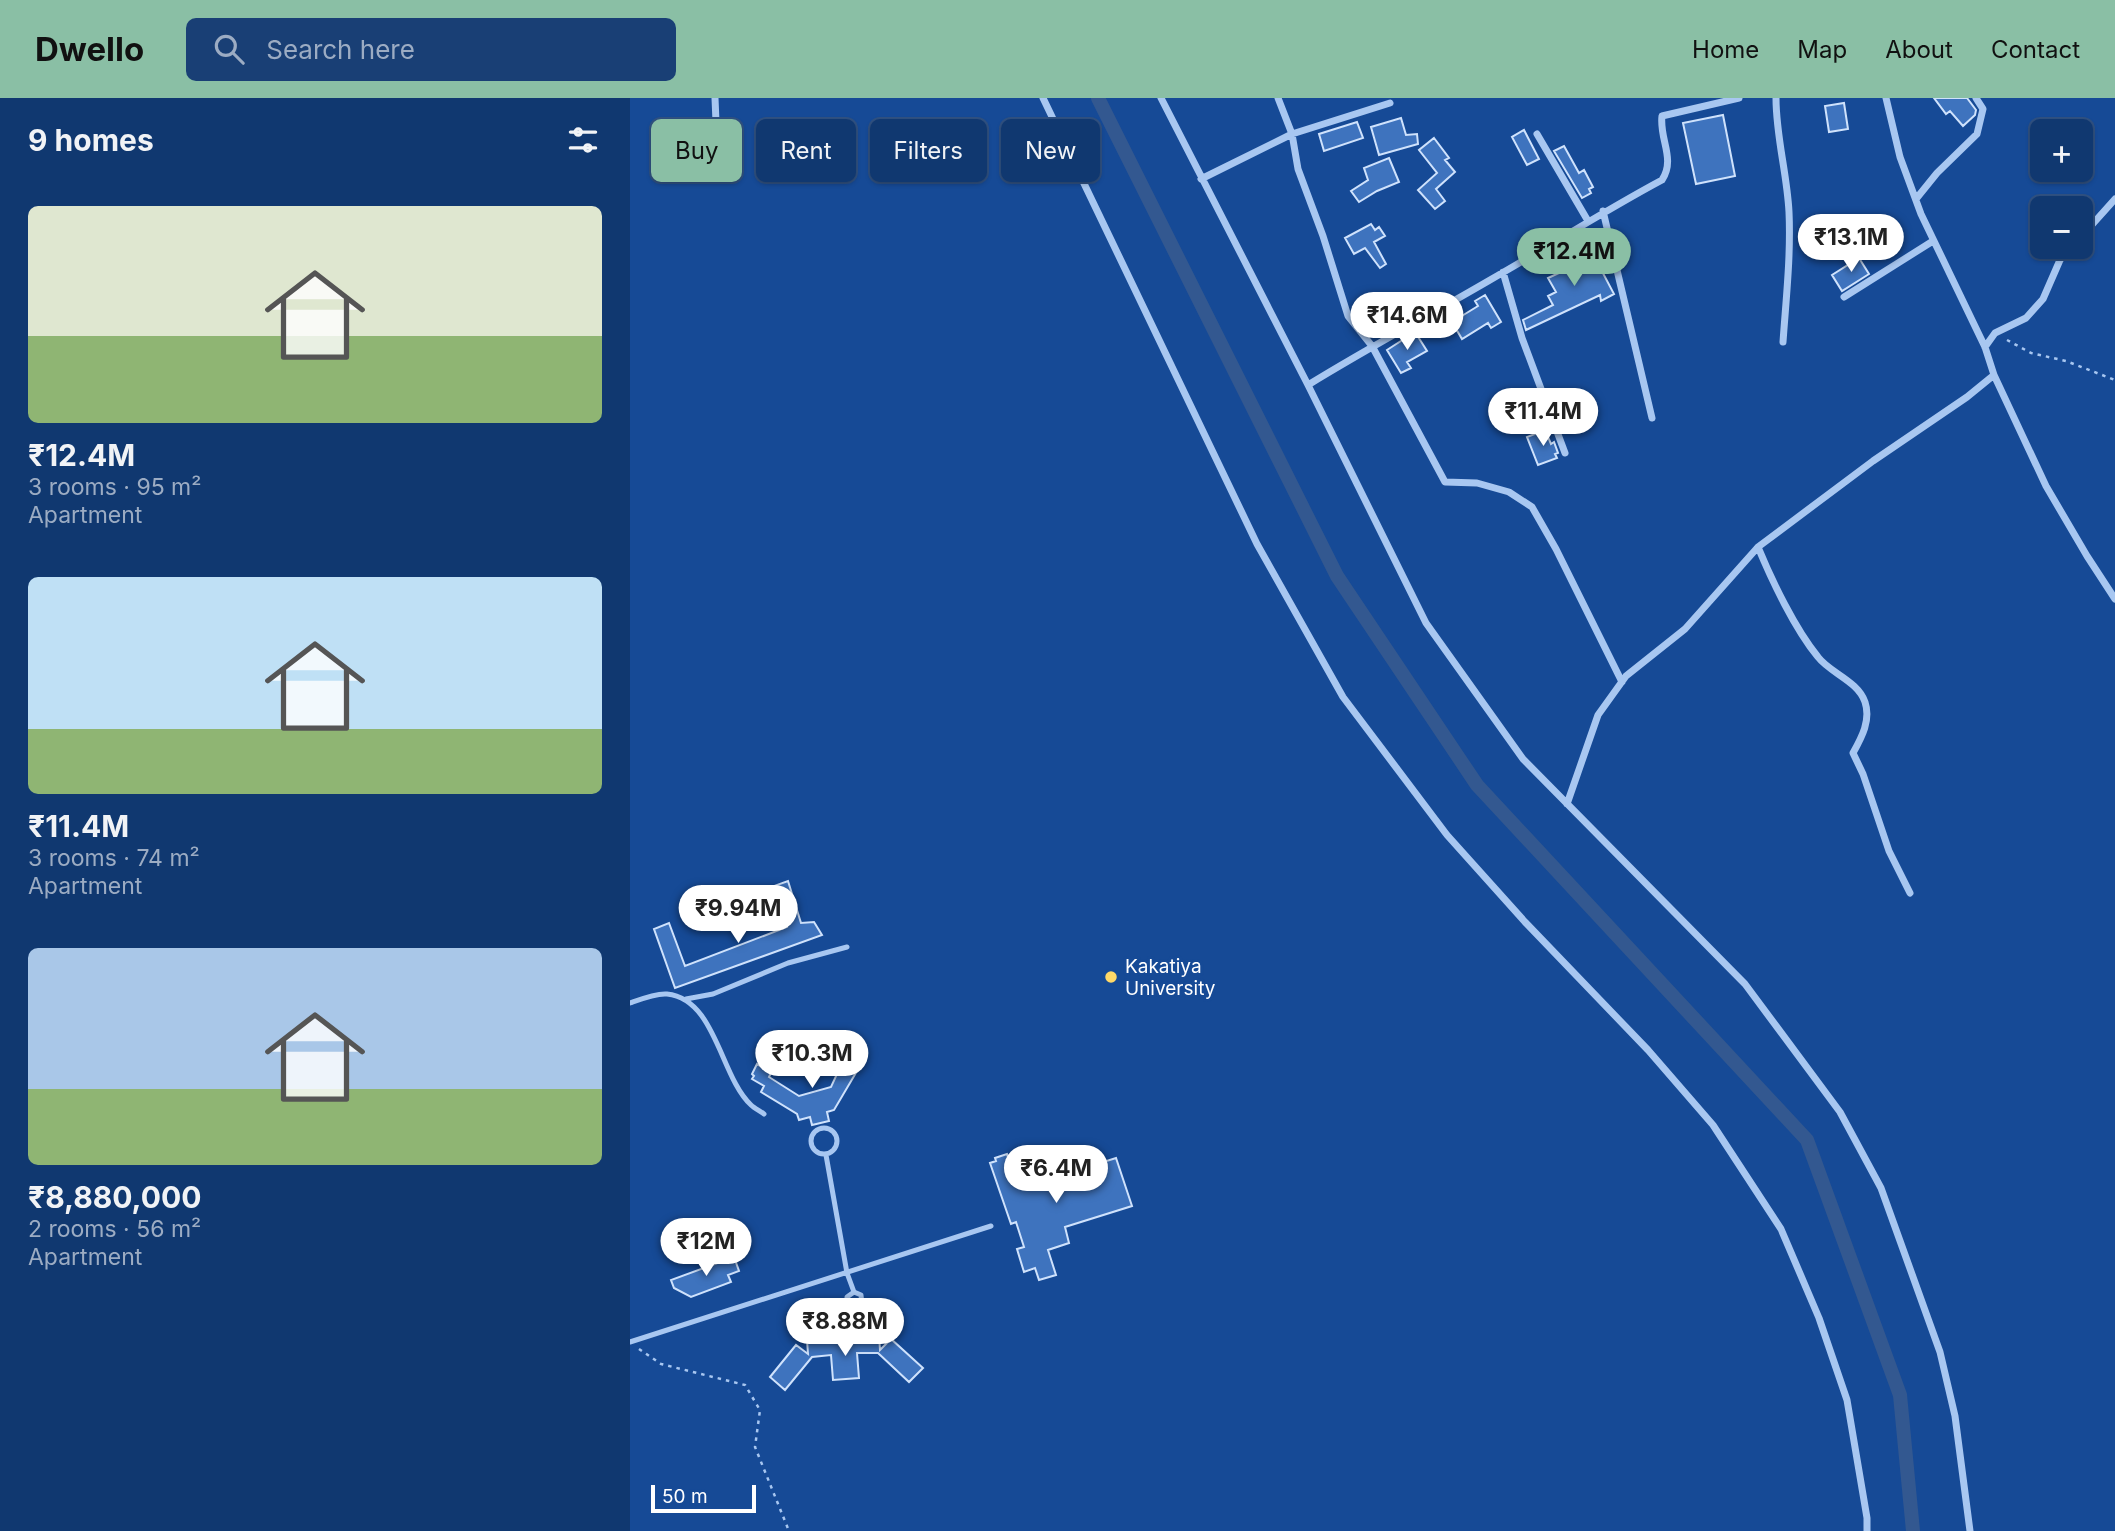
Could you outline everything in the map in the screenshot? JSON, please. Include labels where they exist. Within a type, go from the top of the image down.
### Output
[{"type":"street","points":[[715,98],[716,119]]},
{"type":"street","points":[[1044,98],[1257,544],[1343,697],[1447,835],[1525,922],[1648,1051],[1713,1125],[1781,1229],[1819,1318],[1847,1400],[1867,1531]]},
{"type":"street","points":[[1161,98],[1426,623],[1523,759],[1745,984],[1840,1112],[1881,1188],[1940,1352],[1955,1416],[1970,1531]]},
{"type":"street","points":[[1278,98],[1292,135],[1298,169],[1348,316],[1372,346],[1445,482],[1452,484],[1463,481],[1509,492],[1532,508],[1556,549],[1622,682]]},
{"type":"street","points":[[1308,385],[1603,211],[1662,180],[1668,171],[1668,158],[1660,127],[1662,116],[1739,98]]},
{"type":"street","points":[[1776,98],[1776,126],[1789,209],[1789,260],[1783,342]]},
{"type":"street","points":[[1886,98],[1900,157],[1916,200],[1985,347],[1994,375],[2046,486],[2115,599]]},
{"type":"street","points":[[1916,200],[1937,173],[1977,134],[1983,109],[1976,98]]},
{"type":"street","points":[[1201,179],[1292,135],[1390,103]]},
{"type":"street","points":[[1537,134],[1588,221]]},
{"type":"street","points":[[2093,224],[2115,199]]},
{"type":"street","points":[[1603,211],[1652,418]]},
{"type":"street","points":[[1844,297],[1933,241]]},
{"type":"street","points":[[1985,347],[1995,333],[2026,318],[2043,299],[2061,259]]},
{"type":"street","points":[[1503,272],[1522,338],[1565,453]]},
{"type":"street","points":[[1567,804],[1598,715],[1622,682],[1685,629],[1758,547],[1994,375]]},
{"type":"street","points":[[1758,547],[1770,577],[1819,659],[1849,682],[1865,700],[1867,721],[1853,753],[1863,774],[1889,851],[1910,893]]},
{"type":"lane","points":[[630,1003],[666,993],[686,999],[713,994],[788,963],[847,947]]},
{"type":"lane","points":[[686,999],[704,1017],[750,1104],[764,1114]]},
{"type":"lane","points":[[822,1128],[830,1129],[836,1135],[834,1151],[826,1155],[812,1148],[811,1139],[814,1132],[822,1128]]},
{"type":"lane","points":[[826,1155],[847,1273],[854,1292],[861,1295],[864,1325],[848,1326],[847,1297],[854,1292]]},
{"type":"lane","points":[[630,1342],[991,1226]]},
{"type":"path","points":[[1995,333],[2031,353],[2066,361],[2115,380]]},
{"type":"path","points":[[630,1342],[661,1364],[745,1385],[760,1409],[755,1447],[789,1531]]},
{"type":"building","points":[[1934,98],[1967,98],[1976,110],[1975,115],[1963,126],[1950,111],[1946,114]]},
{"type":"building","points":[[1844,103],[1848,129],[1829,132],[1825,106]]},
{"type":"building","points":[[1723,115],[1735,176],[1696,184],[1683,123]]},
{"type":"building","points":[[1401,118],[1406,135],[1417,134],[1418,144],[1379,155],[1371,127]]},
{"type":"building","points":[[1357,122],[1363,138],[1324,151],[1319,134]]},
{"type":"building","points":[[1524,130],[1539,159],[1527,165],[1512,137]]},
{"type":"building","points":[[1434,138],[1449,158],[1445,160],[1455,172],[1436,189],[1445,201],[1435,209],[1418,190],[1437,173],[1419,150]]},
{"type":"building","points":[[1564,146],[1579,173],[1584,170],[1593,187],[1589,189],[1591,193],[1582,198],[1554,151]]},
{"type":"building","points":[[1389,158],[1399,182],[1359,202],[1351,191],[1368,180],[1364,168]]},
{"type":"building","points":[[1371,224],[1375,230],[1379,227],[1385,236],[1374,242],[1386,264],[1380,268],[1365,248],[1354,254],[1345,238]]},
{"type":"building","points":[[1586,241],[1614,294],[1601,301],[1600,295],[1526,330],[1523,320],[1553,305],[1548,296],[1556,292],[1548,278],[1585,261],[1576,247]]},
{"type":"building","points":[[1859,258],[1869,274],[1842,291],[1832,275]]},
{"type":"building","points":[[1485,295],[1501,322],[1491,328],[1488,323],[1462,339],[1452,322],[1478,306],[1475,301]]},
{"type":"building","points":[[1415,332],[1427,351],[1407,362],[1411,368],[1401,373],[1387,350]]},
{"type":"building","points":[[1545,430],[1551,444],[1554,442],[1557,458],[1538,465],[1527,437]]},
{"type":"building","points":[[788,881],[801,923],[814,922],[822,935],[675,988],[654,929],[669,923],[685,966],[787,927],[774,886]]},
{"type":"building","points":[[849,1044],[863,1052],[853,1068],[857,1071],[834,1110],[827,1112],[829,1121],[812,1125],[810,1117],[799,1120],[797,1114],[761,1092],[764,1086],[752,1079],[757,1064],[771,1073],[769,1077],[799,1096],[831,1087],[844,1059],[841,1057]]},
{"type":"building","points":[[1007,1154],[1015,1170],[1028,1166],[1029,1169],[1036,1167],[1043,1181],[1116,1158],[1132,1206],[1065,1227],[1069,1243],[1048,1250],[1056,1275],[1039,1280],[1035,1268],[1024,1272],[1017,1249],[1024,1247],[1016,1222],[1011,1224],[990,1163]]},
{"type":"building","points":[[734,1257],[739,1271],[728,1275],[731,1282],[691,1297],[674,1288],[671,1280]]},
{"type":"building","points":[[879,1335],[880,1350],[891,1339],[923,1368],[909,1382],[878,1353],[857,1353],[859,1378],[833,1380],[831,1355],[812,1357],[785,1390],[770,1377],[796,1345],[808,1354],[807,1340]]},
{"type":"waterway","points":[[1098,98],[1337,576],[1477,785],[1807,1140],[1900,1395],[1913,1531]]},
{"type":"place","name":"Kakatiya University","points":[[1111,977]]}]
